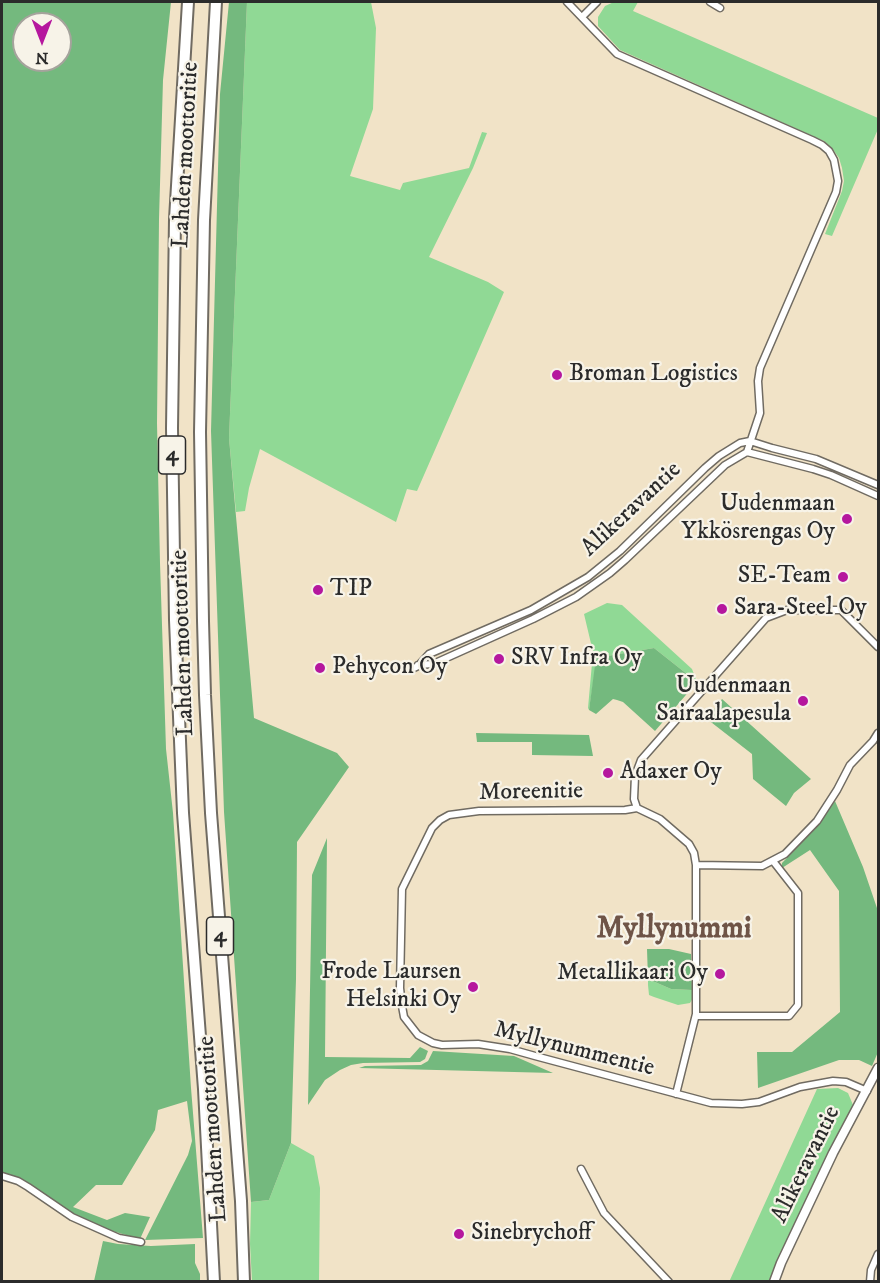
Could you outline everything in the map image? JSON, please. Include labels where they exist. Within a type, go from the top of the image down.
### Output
[{"type":"highway","name":"Lahden moottoritie","points":[[188,2],[175,219],[172,428],[175,620],[183,813],[204,1089],[214,1281]]},
{"type":"highway","name":"Lahden moottoritie","points":[[216,2],[204,231],[200,432],[203,621],[212,813],[241,1201],[244,1281]]},
{"type":"street","points":[[567,2],[617,54],[812,140],[829,151],[834,160],[838,181],[836,192],[760,368],[758,381],[760,413],[747,452],[813,469],[879,496]]},
{"type":"street","points":[[582,17],[597,2]]},
{"type":"street","points":[[710,2],[720,8]]},
{"type":"street","points":[[750,441],[816,459],[879,485]]},
{"type":"street","name":"Alikeravantie","points":[[418,666],[429,654],[531,610],[588,577],[620,550],[719,456],[740,443],[750,441]]},
{"type":"street","name":"Alikeravantie","points":[[410,670],[418,666],[433,664],[576,597],[610,573],[725,465],[747,452]]},
{"type":"street","points":[[676,1094],[696,1016],[696,865],[694,853],[689,844],[660,819],[637,808],[634,799],[635,776],[641,760],[766,618],[787,610],[841,610],[879,647]]},
{"type":"street","points":[[696,865],[762,866],[785,854],[817,821],[837,790],[849,765],[879,733]]},
{"type":"street","name":"Moreenitie","points":[[402,889],[432,828],[449,815],[479,811],[637,808]]},
{"type":"street","points":[[696,1016],[789,1016],[798,1005],[798,893],[773,861]]},
{"type":"street","name":"Myllynummentie","points":[[402,889],[400,988],[404,1017],[418,1035],[433,1043],[478,1044],[510,1049],[676,1094],[726,1105],[759,1102],[800,1087],[833,1081],[846,1082],[867,1091]]},
{"type":"street","name":"Alikeravantie","points":[[774,1281],[833,1153],[879,1068]]},
{"type":"street","points":[[581,1169],[604,1213],[669,1281]]},
{"type":"street","points":[[2,1176],[18,1181],[72,1217],[119,1238],[141,1242]]},
{"type":"street","points":[[870,1281],[871,1270],[879,1254]]},
{"type":"green space","points":[[2,2],[171,2],[163,80],[159,219],[157,423],[160,563],[166,749],[173,813],[203,1238],[145,1240],[188,1155],[192,1141],[187,1101],[158,1110],[155,1130],[122,1185],[96,1185],[73,1207],[107,1220],[125,1213],[150,1217],[140,1239],[95,1226],[71,1213],[32,1185],[2,1172]]},
{"type":"green space","points":[[229,2],[247,2],[229,438],[254,718],[337,753],[349,767],[297,842],[291,1143],[269,1200],[251,1202],[224,812],[211,431],[220,94]]},
{"type":"green space","points":[[247,2],[371,2],[376,28],[373,109],[350,176],[400,190],[403,183],[469,168],[482,132],[487,133],[473,168],[429,257],[488,282],[504,292],[417,491],[407,489],[396,522],[260,449],[245,511],[236,512],[229,438]]},
{"type":"green space","points":[[614,2],[638,2],[633,11],[878,118],[878,129],[832,236],[825,234],[844,181],[839,158],[832,148],[824,141],[620,50],[598,26],[598,17],[605,6]]},
{"type":"green space","points":[[607,603],[622,605],[692,669],[697,682],[654,648],[597,658],[589,710],[593,652],[584,614]]},
{"type":"green space","points":[[654,648],[697,682],[655,731],[623,702],[617,700],[613,699],[596,714],[589,710],[596,658]]},
{"type":"green space","points":[[722,699],[811,779],[794,793],[786,806],[753,779],[752,754],[707,719]]},
{"type":"green space","points":[[476,733],[589,735],[593,756],[532,755],[532,742],[477,742]]},
{"type":"green space","points":[[835,801],[863,867],[878,911],[878,1052],[872,1066],[859,1060],[839,1060],[758,1088],[757,1052],[792,1052],[840,1012],[839,891],[810,850],[782,868],[782,863],[814,830]]},
{"type":"green space","points":[[327,838],[325,1057],[410,1058],[420,1047],[428,1051],[425,1059],[420,1062],[351,1065],[325,1080],[308,1105],[312,875]]},
{"type":"green space","points":[[647,949],[669,949],[691,954],[692,990],[671,989],[648,979]]},
{"type":"green space","points":[[648,979],[671,989],[692,990],[693,998],[690,1003],[678,1005],[649,995]]},
{"type":"green space","points":[[433,1051],[514,1056],[553,1073],[359,1068],[421,1065],[428,1061]]},
{"type":"green space","points":[[838,1088],[848,1093],[853,1105],[828,1152],[774,1281],[729,1282],[817,1089]]},
{"type":"green space","points":[[291,1143],[314,1156],[320,1188],[319,1281],[252,1281],[251,1202],[269,1200]]},
{"type":"green space","points":[[103,1241],[151,1246],[195,1244],[195,1263],[200,1274],[200,1281],[94,1281]]},
{"type":"place","name":"Broman Logistics","points":[[557,375]]},
{"type":"place","name":"Uudenmaan Ykkösrengas Oy","points":[[847,519]]},
{"type":"place","name":"SE-Team","points":[[843,577]]},
{"type":"place","name":"TIP","points":[[318,590]]},
{"type":"place","name":"Sara-Steel Oy","points":[[722,609]]},
{"type":"place","name":"SRV Infra Oy","points":[[499,659]]},
{"type":"place","name":"Pehycon Oy","points":[[320,668]]},
{"type":"place","name":"Uudenmaan Sairaalapesula","points":[[803,701]]},
{"type":"place","name":"Adaxer Oy","points":[[608,773]]},
{"type":"place","name":"Metallikaari Oy","points":[[720,974]]},
{"type":"place","name":"Frode Laursen Helsinki Oy","points":[[473,987]]},
{"type":"place","name":"Sinebrychoff","points":[[459,1234]]},
{"type":"district","name":"Myllynummi","points":[[674,931]]}]
